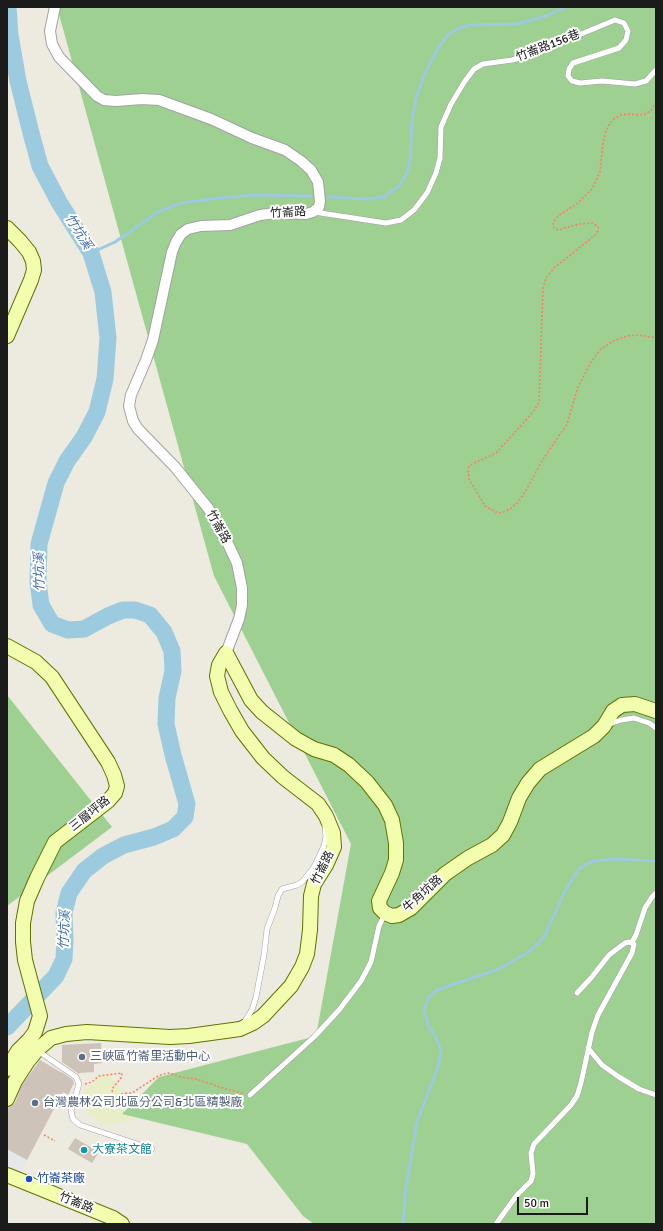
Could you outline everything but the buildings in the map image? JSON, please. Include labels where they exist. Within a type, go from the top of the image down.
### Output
[{"type":"street","name":"竹崙路","points":[[7,1099],[19,1074],[28,1061],[37,1050],[51,1038],[80,1032],[126,1033],[152,1037],[202,1034],[240,1028],[253,1023],[263,1016],[291,986],[302,967],[307,954],[310,930],[311,896],[314,884],[326,865],[334,847],[333,833],[326,816],[318,804],[283,777],[264,758],[242,731],[221,692],[217,676],[219,665],[226,653],[239,619],[242,605],[242,588],[237,563],[221,528],[208,508],[175,467],[138,429],[133,421],[129,406],[131,395],[153,340],[172,252],[181,234],[188,229],[201,226],[230,225],[260,215],[276,213],[306,214],[313,212],[319,207],[320,202],[318,182],[311,170],[285,150],[252,138],[205,116],[159,100],[142,99],[116,102],[104,100],[97,96],[59,57],[52,44],[50,31],[55,7]]},
{"type":"street","points":[[7,228],[20,240],[29,252],[33,261],[34,270],[7,336]]},
{"type":"street","name":"三層坪路","points":[[7,646],[36,662],[52,677],[108,762],[114,774],[117,786],[115,792],[108,801],[55,842],[27,901],[23,923],[23,942],[26,964],[40,1016],[35,1032],[18,1051],[7,1069]]},
{"type":"street","name":"牛角坑路","points":[[226,653],[251,700],[262,712],[296,739],[314,749],[334,755],[349,765],[367,782],[385,805],[392,820],[396,843],[396,860],[392,873],[378,901],[380,908],[385,914],[392,916],[399,915],[411,908],[445,874],[468,858],[492,845],[503,835],[510,822],[519,798],[528,783],[540,769],[594,736],[604,726],[613,711],[622,705],[635,704],[656,712]]},
{"type":"street","name":"竹崙路","points":[[7,1175],[113,1218],[122,1224]]},
{"type":"lane","name":"竹崙路156巷","points":[[313,212],[386,223],[401,220],[414,210],[427,193],[436,173],[440,158],[441,127],[451,104],[474,69],[483,64],[528,56],[615,20],[624,23],[628,31],[626,40],[618,48],[573,63],[569,69],[568,76],[572,81],[580,83],[602,81],[635,84],[646,81],[656,70]]},
{"type":"lane","points":[[604,726],[621,720],[634,718],[649,723],[656,728]]},
{"type":"lane","points":[[240,1028],[252,1010],[256,997],[267,929],[280,892],[285,887],[297,885],[308,876],[320,857],[324,846],[326,837],[325,828],[314,800]]},
{"type":"lane","points":[[632,942],[636,935],[645,908],[656,893]]},
{"type":"lane","points":[[250,1095],[314,1037],[339,1010],[371,962],[379,926],[385,914]]},
{"type":"lane","points":[[577,993],[609,955],[625,943],[632,942]]},
{"type":"lane","points":[[496,1224],[511,1202],[531,1181],[533,1174],[531,1153],[534,1144],[572,1105],[577,1096],[588,1048],[598,1015],[634,947],[632,942]]},
{"type":"lane","points":[[588,1048],[602,1065],[619,1077],[656,1096]]},
{"type":"lane","points":[[37,1050],[76,1077],[79,1084],[70,1111],[73,1119],[80,1125],[152,1149]]},
{"type":"path","points":[[656,102],[651,110],[646,114],[621,114],[610,123],[606,130],[600,172],[596,182],[592,189],[578,203],[558,216],[554,221],[554,228],[558,230],[579,224],[593,223],[598,227],[598,231],[554,268],[546,278],[543,288],[539,402],[531,415],[496,453],[472,464],[469,467],[469,479],[485,506],[494,512],[501,513],[510,509],[518,502],[542,461],[567,424],[578,388],[591,362],[601,349],[613,341],[627,336],[639,335],[656,338]]},
{"type":"path","points":[[79,1084],[92,1082],[99,1076],[122,1073],[121,1078],[112,1089],[112,1097],[115,1097],[124,1093],[132,1093],[158,1076],[170,1073],[250,1095]]},
{"type":"path","points":[[44,1135],[56,1141]]},
{"type":"green space","points":[[57,7],[656,7],[656,1224],[314,1224],[303,1216],[247,1144],[122,1114],[159,1077],[316,1036],[351,844],[214,576]]},
{"type":"green space","points":[[7,695],[112,827],[7,906]]},
{"type":"green space","points":[[108,1073],[143,1114],[134,1120],[118,1124],[102,1123],[88,1115],[83,1098],[85,1090],[91,1083],[102,1075]]},
{"type":"shaded area","points":[[7,1149],[27,1160],[20,1176],[7,1170]]},
{"type":"waterway","name":"竹坑溪","points":[[7,1027],[56,976],[64,959],[64,913],[69,893],[84,871],[103,856],[124,845],[154,837],[173,829],[185,817],[187,804],[166,724],[167,698],[173,671],[172,651],[164,632],[150,615],[135,610],[123,610],[84,629],[68,630],[52,624],[41,605],[38,582],[39,544],[56,483],[67,461],[84,437],[97,412],[105,379],[108,338],[103,292],[91,253],[59,202],[40,166],[18,81],[10,35],[8,7]]},
{"type":"waterway","points":[[328,197],[366,199],[384,197],[399,186],[407,173],[410,161],[412,121],[416,98],[425,73],[439,46],[448,35],[459,28],[470,25],[516,24],[546,16],[566,7]]},
{"type":"waterway","points":[[91,253],[115,242],[158,212],[181,203],[253,195],[311,196]]},
{"type":"waterway","points":[[403,1224],[406,1188],[417,1122],[438,1067],[441,1050],[436,1037],[428,1025],[424,1010],[428,998],[437,990],[499,969],[530,951],[544,937],[565,891],[580,868],[590,862],[613,859],[656,861]]},
{"type":"place","name":"三峽區竹崙里活動中心","points":[[82,1057]]},
{"type":"place","name":"台灣農林公司北區分公司&北區精製廠","points":[[35,1103]]},
{"type":"place","name":"大寮茶文館","points":[[84,1150]]},
{"type":"place","name":"竹崙茶廠","points":[[29,1179]]}]
